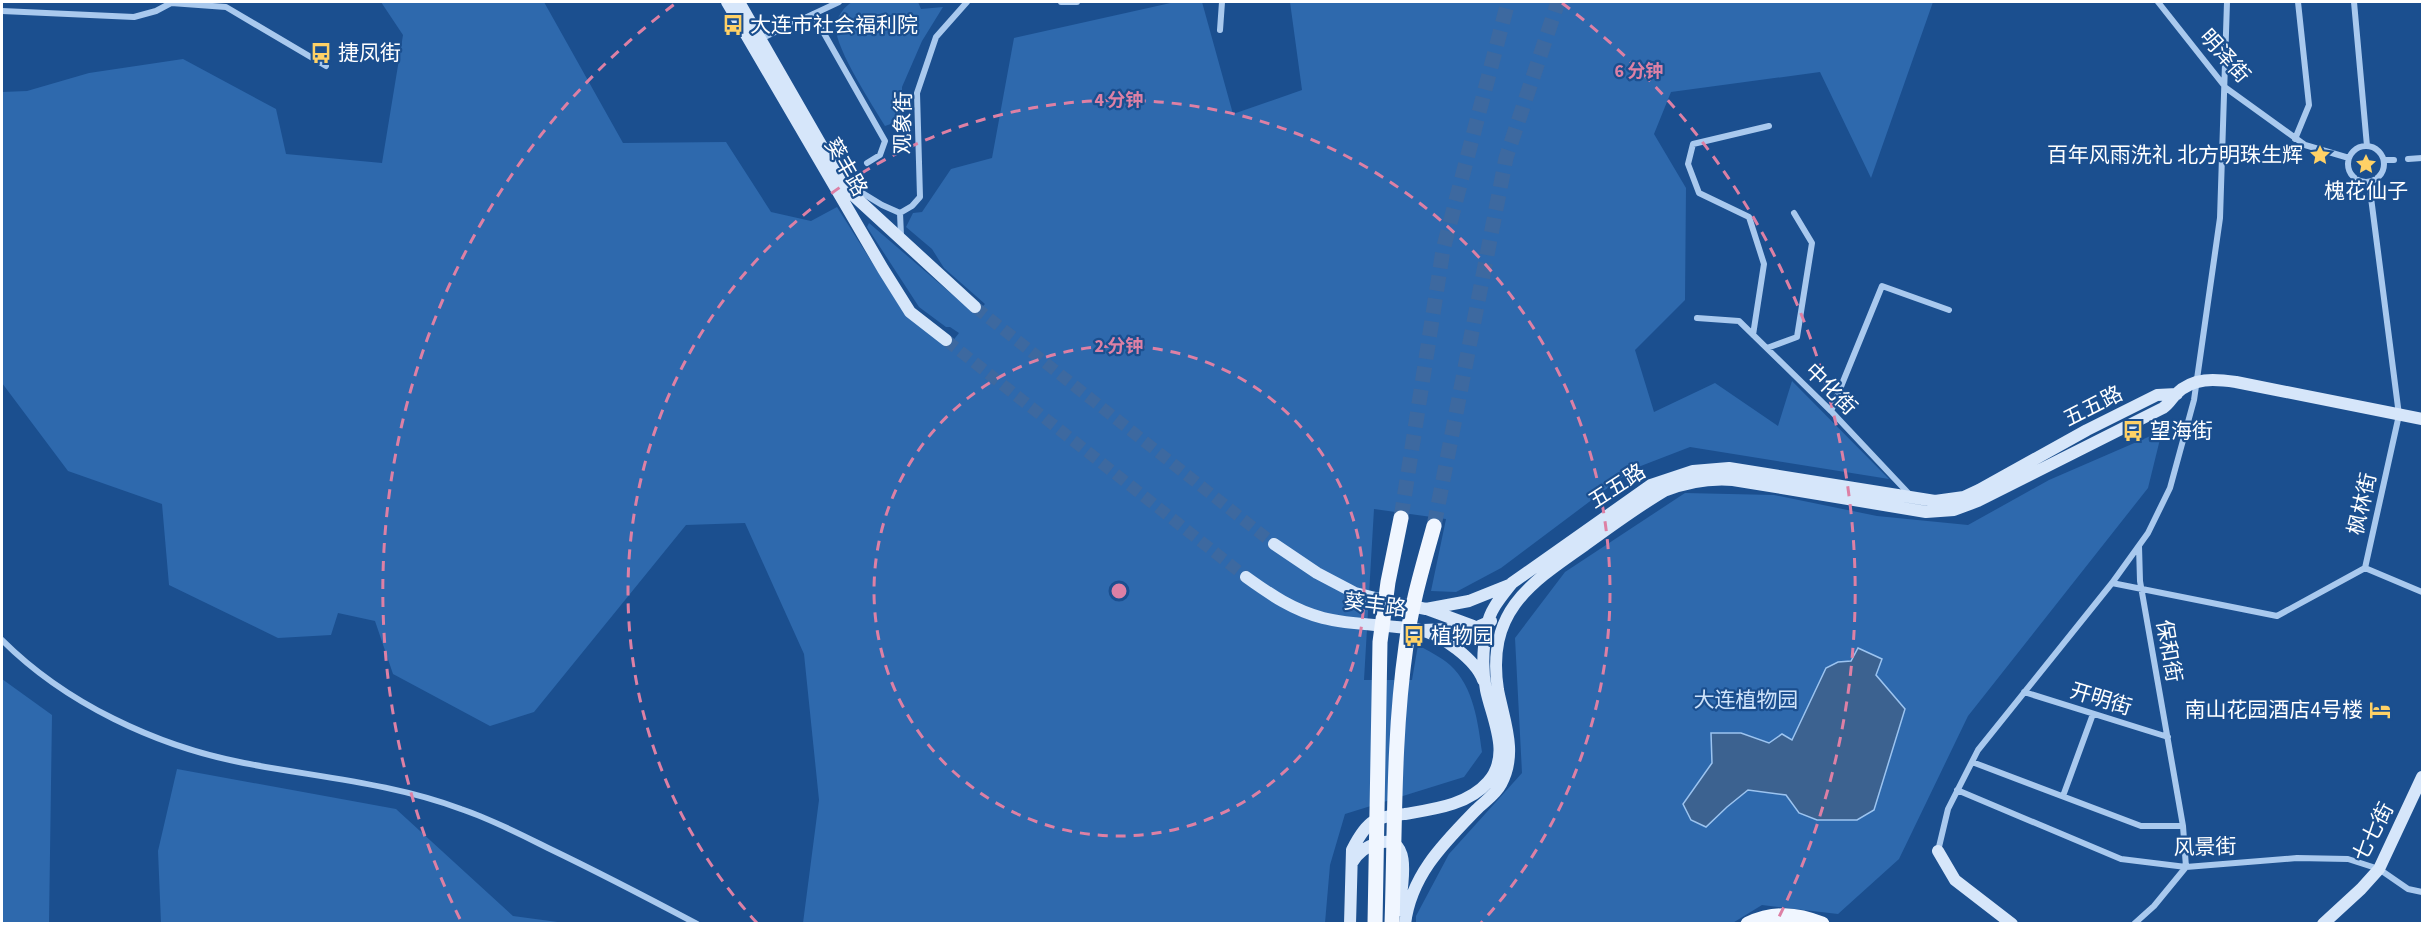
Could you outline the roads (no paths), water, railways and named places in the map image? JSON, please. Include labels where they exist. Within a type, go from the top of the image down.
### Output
[{"type":"main road","name":"葵丰路","points":[[727,2],[882,269],[910,312],[946,340]]},
{"type":"main road","name":"葵丰路","points":[[739,2],[842,181],[853,195],[975,307]]},
{"type":"main road","points":[[2197,381],[2216,379],[2236,382],[2422,419]]},
{"type":"main road","name":"五五路","points":[[1405,924],[1412,895],[1433,855],[1502,783],[1510,741],[1498,689],[1497,662],[1499,639],[1504,622],[1513,605],[1534,582],[1645,502],[1664,490],[1710,479],[1732,480],[1926,512],[1954,510],[1978,501],[2163,408],[2177,393],[2197,381]]},
{"type":"main road","name":"五五路","points":[[1481,626],[1512,583],[1651,486],[1693,471],[1729,468],[1935,501],[1964,497],[2157,395],[2177,393]]},
{"type":"main road","points":[[1374,924],[1380,642],[1388,582],[1401,518]]},
{"type":"main road","points":[[1392,924],[1400,701],[1406,645],[1416,593],[1434,526]]},
{"type":"main road","name":"葵丰路","points":[[1274,544],[1317,573],[1355,593],[1426,609],[1469,601],[1512,583]]},
{"type":"main road","name":"葵丰路","points":[[1246,577],[1284,604],[1322,618],[1362,625],[1422,630],[1452,646],[1477,667],[1485,687]]},
{"type":"main road","points":[[1422,630],[1481,626],[1513,605]]},
{"type":"main road","points":[[1426,609],[1481,626]]},
{"type":"main road","points":[[1443,630],[1444,615]]},
{"type":"main road","points":[[1350,924],[1352,850],[1357,839],[1373,822],[1465,799],[1489,782],[1498,764],[1499,738],[1485,687],[1485,642],[1481,626]]},
{"type":"main road","points":[[1485,642],[1497,662]]},
{"type":"main road","name":"七七街","points":[[2323,924],[2379,869],[2422,777]]},
{"type":"main road","points":[[1352,864],[1357,855],[1376,844],[1393,843],[1398,847],[1403,860],[1399,924]]},
{"type":"main road","points":[[1938,851],[1954,880],[2012,924]]},
{"type":"main road","points":[[1748,924],[1761,918],[1785,915],[1804,917],[1822,924]]},
{"type":"street","points":[[760,39],[838,2]]},
{"type":"street","name":"观象街","points":[[900,213],[912,206],[920,196],[917,93],[936,37],[967,2]]},
{"type":"street","points":[[1061,2],[1077,2]]},
{"type":"street","points":[[1220,30],[1222,2]]},
{"type":"street","name":"明泽街","points":[[2158,2],[2226,88],[2305,145],[2349,158]]},
{"type":"street","points":[[1938,851],[1947,810],[1978,750],[2112,583],[2148,533],[2170,488],[2197,381],[2220,218],[2227,2]]},
{"type":"street","points":[[2295,139],[2309,105],[2298,2]]},
{"type":"street","points":[[2354,2],[2367,146]]},
{"type":"street","points":[[2,11],[134,17],[156,11],[171,3],[226,7],[326,66]]},
{"type":"street","points":[[813,14],[885,141],[880,155],[867,163]]},
{"type":"street","points":[[1753,334],[1764,264],[1749,217],[1699,193],[1688,164],[1693,144],[1770,126]]},
{"type":"street","points":[[2367,146],[2375,148],[2384,160],[2383,170],[2378,178],[2369,182],[2360,181],[2353,176],[2349,167],[2349,158],[2353,152],[2367,146]]},
{"type":"street","points":[[2408,159],[2422,158]]},
{"type":"street","points":[[2384,160],[2394,160]]},
{"type":"street","points":[[842,181],[900,213],[902,240]]},
{"type":"street","name":"枫林街","points":[[2112,583],[2277,616],[2365,568],[2399,415],[2369,182]]},
{"type":"street","points":[[1767,348],[1797,337],[1812,243],[1794,213]]},
{"type":"street","points":[[1831,411],[1882,286],[1949,310]]},
{"type":"street","name":"中化街","points":[[1697,318],[1739,321],[1831,411],[1926,512]]},
{"type":"street","name":"保和街","points":[[2139,546],[2142,589],[2183,826],[2186,867]]},
{"type":"street","points":[[2365,568],[2422,592]]},
{"type":"street","points":[[2,640],[15,653],[75,698],[151,737],[241,763],[382,787],[461,808],[603,875],[697,924]]},
{"type":"street","name":"开明街","points":[[2024,692],[2168,737]]},
{"type":"street","points":[[2063,796],[2093,714]]},
{"type":"street","points":[[1972,762],[2140,826],[2183,826]]},
{"type":"street","name":"风景街","points":[[1957,790],[2121,859],[2186,867],[2297,858],[2348,859],[2379,869],[2408,889],[2422,892]]},
{"type":"street","points":[[2134,924],[2154,906],[2186,867]]},
{"type":"tunnel","points":[[1401,518],[1443,250],[1508,2]]},
{"type":"tunnel","points":[[1434,526],[1506,158],[1558,2]]},
{"type":"tunnel","points":[[975,307],[1274,544]]},
{"type":"tunnel","points":[[946,340],[1246,577]]},
{"type":"place","name":"大连市社会福利院","points":[[733,25]]},
{"type":"place","name":"捷凤街","points":[[321,53]]},
{"type":"place","name":"百年风雨洗礼 北方明珠生辉","points":[[2320,155]]},
{"type":"place","name":"槐花仙子","points":[[2366,164]]},
{"type":"place","name":"望海街","points":[[2133,431]]},
{"type":"place","name":"植物园","points":[[1414,636]]},
{"type":"place","name":"南山花园酒店4号楼","points":[[2380,710]]},
{"type":"park label","name":"大连植物园","points":[[1746,700]]}]
